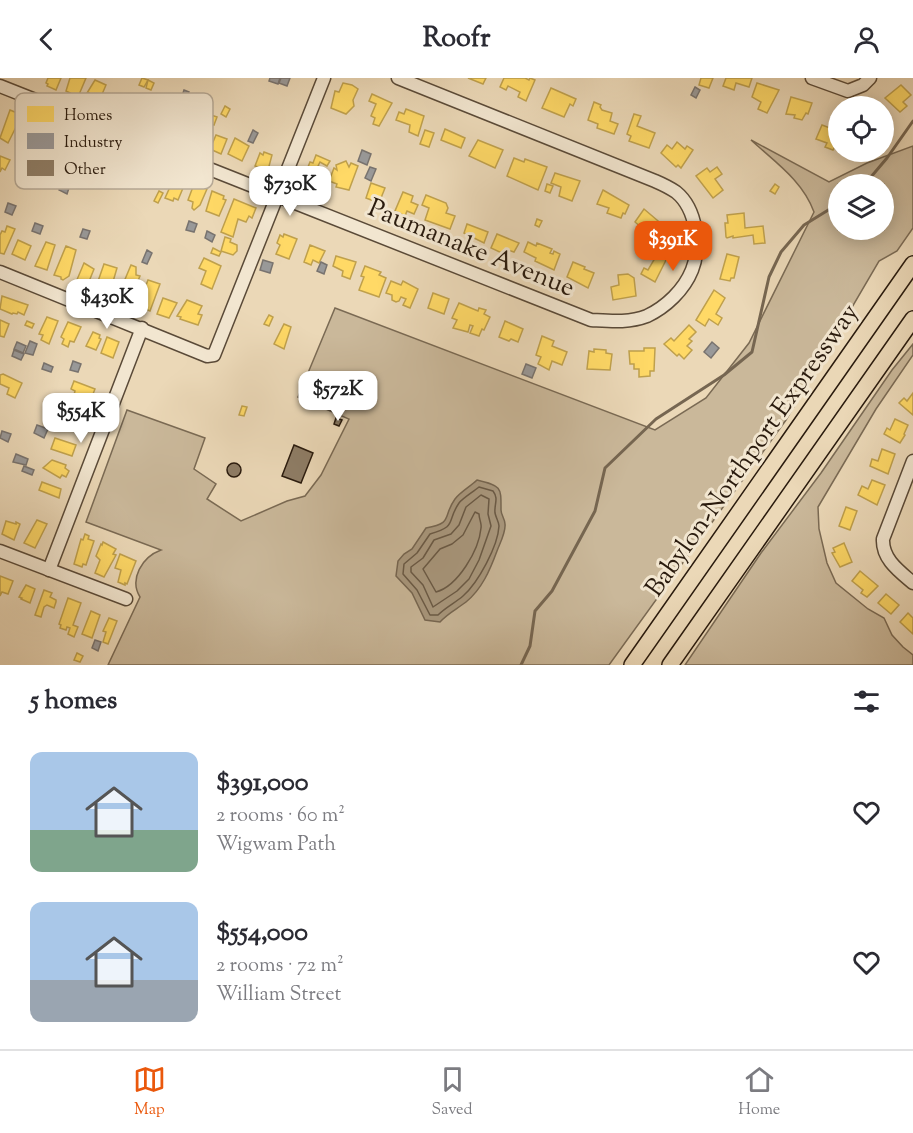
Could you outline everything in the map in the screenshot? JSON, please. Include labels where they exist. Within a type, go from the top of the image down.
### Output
[{"type":"main road","name":"Babylon-Northport Expressway","points":[[632,665],[913,264]]},
{"type":"main road","points":[[670,665],[913,318]]},
{"type":"street","points":[[0,272],[207,356],[214,355],[324,78]]},
{"type":"street","name":"Paumanake Avenue","points":[[213,171],[591,320],[626,321],[644,317],[660,309],[678,293],[692,270],[696,232],[690,211],[677,193],[655,181],[398,78]]},
{"type":"street","points":[[812,78],[848,91],[870,78]]},
{"type":"street","name":"Paumanake Avenue","points":[[0,86],[18,93]]},
{"type":"street","points":[[49,570],[142,328]]},
{"type":"street","points":[[913,461],[883,539],[883,546],[889,560],[913,583]]},
{"type":"street","points":[[0,552],[126,600]]},
{"type":"shaded area","points":[[751,140],[828,181],[828,240],[894,240],[894,174],[845,174],[870,162],[894,162],[894,153],[913,146],[913,228],[897,251],[879,261],[786,420],[609,665],[108,665],[140,597],[136,583],[139,569],[148,558],[161,550],[86,522],[127,410],[205,438],[194,469],[216,484],[207,499],[241,521],[287,501],[305,496],[321,475],[349,419],[298,397],[335,308],[655,430],[706,398],[749,343],[814,212],[796,181]]},
{"type":"shaded area","points":[[913,344],[913,355],[876,409],[818,507],[819,529],[827,563],[836,583],[868,609],[884,618],[892,635],[913,655],[913,665],[685,665],[761,553]]},
{"type":"water","points":[[477,480],[496,486],[500,492],[501,512],[505,524],[503,538],[485,579],[472,597],[440,622],[425,620],[412,593],[396,576],[398,561],[412,549],[426,528],[444,521],[455,499]]},
{"type":"building: Homes","points":[[48,78],[61,78],[56,90],[47,86]]},
{"type":"building: Homes","points":[[70,78],[86,78],[80,93],[66,91]]},
{"type":"building: Homes","points":[[142,78],[148,80],[144,87],[139,85]]},
{"type":"building: Homes","points":[[468,78],[486,78],[483,84]]},
{"type":"building: Homes","points":[[504,78],[535,80],[526,101],[518,97],[520,92],[508,86],[506,90],[500,87]]},
{"type":"building: Homes","points":[[701,78],[713,78],[709,88],[699,85]]},
{"type":"building: Homes","points":[[726,78],[752,78],[749,87],[736,83],[734,90],[723,86]]},
{"type":"building: Homes","points":[[95,80],[106,85],[103,93],[87,93]]},
{"type":"building: Homes","points":[[148,80],[154,83],[151,90],[146,88]]},
{"type":"building: Homes","points":[[343,83],[358,89],[353,100],[354,106],[346,114],[331,108],[335,91],[339,92]]},
{"type":"building: Homes","points":[[757,83],[779,90],[767,113],[758,109],[761,102],[752,97]]},
{"type":"building: Homes","points":[[901,85],[911,95],[903,102],[907,106],[900,112],[894,106],[894,96],[887,96]]},
{"type":"building: Homes","points":[[551,88],[576,99],[573,106],[570,104],[564,117],[542,108]]},
{"type":"building: Homes","points":[[372,94],[392,103],[379,126],[373,124],[375,118],[371,116],[376,104],[369,101]]},
{"type":"building: Homes","points":[[791,97],[812,103],[808,114],[806,113],[802,120],[794,118],[795,115],[786,114]]},
{"type":"building: Homes","points":[[594,102],[601,105],[602,110],[612,113],[610,121],[618,124],[614,134],[597,128],[598,124],[588,120]]},
{"type":"building: Homes","points":[[225,106],[230,109],[226,117],[221,114]]},
{"type":"building: Homes","points":[[406,109],[424,116],[418,136],[409,132],[410,125],[396,120],[399,112],[404,114]]},
{"type":"building: Homes","points":[[10,110],[15,112],[15,129],[8,143],[0,138]]},
{"type":"building: Homes","points":[[634,114],[641,116],[637,126],[655,133],[649,148],[629,141],[631,136],[627,134]]},
{"type":"building: Homes","points":[[822,125],[828,127],[828,148],[825,147],[827,143],[816,139]]},
{"type":"building: Homes","points":[[445,129],[465,138],[461,148],[441,140]]},
{"type":"building: Homes","points":[[425,130],[434,133],[429,147],[420,144]]},
{"type":"building: Homes","points":[[216,135],[227,139],[221,154],[213,150]]},
{"type":"building: Homes","points":[[235,138],[249,146],[242,161],[228,154]]},
{"type":"building: Homes","points":[[478,140],[503,150],[495,168],[469,156]]},
{"type":"building: Homes","points":[[677,142],[685,149],[687,146],[693,150],[681,168],[678,165],[676,167],[661,153],[667,145],[672,149]]},
{"type":"building: Homes","points":[[264,152],[272,155],[268,170],[255,166],[260,153],[263,155]]},
{"type":"building: Homes","points":[[316,155],[330,161],[327,166],[320,162],[318,166],[321,167],[316,181],[304,177],[310,162],[313,163]]},
{"type":"building: Homes","points":[[0,156],[10,160],[5,170],[2,168],[0,172]]},
{"type":"building: Homes","points":[[514,158],[524,162],[525,159],[547,167],[538,190],[507,176]]},
{"type":"building: Homes","points":[[346,161],[349,167],[351,163],[358,166],[349,190],[336,187],[337,184],[329,181],[334,168],[337,170],[336,165]]},
{"type":"building: Homes","points":[[717,167],[722,174],[715,179],[723,190],[713,198],[696,176],[707,168],[710,172]]},
{"type":"building: Homes","points":[[555,173],[580,181],[572,201],[559,196],[561,187],[551,183]]},
{"type":"building: Homes","points":[[371,183],[385,188],[379,203],[366,198]]},
{"type":"building: Homes","points":[[547,184],[553,186],[550,193],[545,191]]},
{"type":"building: Homes","points":[[775,184],[779,187],[775,194],[770,191]]},
{"type":"building: Homes","points":[[169,189],[183,189],[178,200],[165,198]]},
{"type":"building: Homes","points":[[192,189],[207,189],[200,205],[194,210],[193,202],[188,200]]},
{"type":"building: Homes","points":[[603,190],[629,205],[621,218],[607,213],[609,208],[597,204]]},
{"type":"building: Homes","points":[[159,191],[163,193],[158,203],[154,201]]},
{"type":"building: Homes","points":[[212,191],[224,196],[223,199],[226,200],[219,216],[206,211]]},
{"type":"building: Homes","points":[[403,192],[413,196],[411,202],[418,205],[414,214],[407,211],[405,216],[395,211]]},
{"type":"building: Homes","points":[[426,195],[446,203],[448,208],[446,213],[455,216],[450,229],[425,220],[429,208],[422,205]]},
{"type":"building: Homes","points":[[234,199],[256,208],[252,218],[249,216],[246,222],[238,219],[233,237],[221,232]]},
{"type":"building: Homes","points":[[644,209],[664,226],[656,235],[646,226],[643,229],[635,222]]},
{"type":"building: Homes","points":[[744,213],[745,228],[763,226],[765,243],[754,244],[753,235],[726,237],[727,215]]},
{"type":"building: Homes","points":[[537,219],[542,221],[539,227],[535,225]]},
{"type":"building: Homes","points":[[467,224],[488,232],[484,243],[464,233]]},
{"type":"building: Homes","points":[[7,226],[15,229],[4,254],[0,253],[0,235],[2,231],[5,232]]},
{"type":"building: Homes","points":[[284,234],[297,239],[289,259],[276,254],[280,245],[277,243],[280,235],[283,237]]},
{"type":"building: Homes","points":[[497,234],[519,243],[514,252],[508,250],[506,255],[491,248]]},
{"type":"building: Homes","points":[[225,237],[237,245],[237,251],[233,255],[221,251]]},
{"type":"building: Homes","points":[[18,240],[31,246],[25,260],[12,254]]},
{"type":"building: Homes","points":[[46,242],[55,245],[47,270],[35,266]]},
{"type":"building: Homes","points":[[528,242],[552,249],[550,253],[553,254],[554,251],[560,254],[554,270],[535,261],[536,258],[524,252]]},
{"type":"building: Homes","points":[[310,245],[325,251],[319,263],[313,260],[311,265],[304,262]]},
{"type":"building: Homes","points":[[66,246],[76,250],[69,276],[63,280],[54,275]]},
{"type":"building: Homes","points":[[213,248],[221,252],[219,256],[211,253]]},
{"type":"building: Homes","points":[[658,253],[667,258],[655,282],[641,274],[644,268],[648,270]]},
{"type":"building: Homes","points":[[727,254],[739,257],[734,278],[730,281],[720,279]]},
{"type":"building: Homes","points":[[336,256],[356,262],[350,279],[342,276],[343,271],[333,266]]},
{"type":"building: Homes","points":[[204,258],[221,266],[212,289],[201,284],[206,271],[199,268]]},
{"type":"building: Homes","points":[[573,262],[594,273],[588,288],[567,277]]},
{"type":"building: Homes","points":[[84,263],[94,269],[88,284],[84,282],[83,285],[76,282]]},
{"type":"building: Homes","points":[[104,264],[117,268],[110,292],[96,287]]},
{"type":"building: Homes","points":[[131,265],[136,267],[136,275],[140,276],[130,300],[118,296]]},
{"type":"building: Homes","points":[[365,266],[381,272],[379,275],[386,278],[379,297],[359,290]]},
{"type":"building: Homes","points":[[628,274],[634,278],[636,296],[613,300],[611,287],[619,285],[618,275]]},
{"type":"building: Homes","points":[[148,280],[160,284],[150,311],[138,306]]},
{"type":"building: Homes","points":[[391,281],[401,285],[403,281],[418,289],[410,308],[403,305],[406,299],[401,297],[396,302],[392,300],[392,295],[386,293]]},
{"type":"building: Homes","points":[[714,290],[725,298],[716,314],[722,318],[718,325],[709,319],[705,326],[696,320]]},
{"type":"building: Homes","points":[[433,293],[449,299],[444,314],[428,308]]},
{"type":"building: Homes","points":[[2,296],[28,305],[24,315],[18,312],[12,314],[0,309]]},
{"type":"building: Homes","points":[[163,298],[177,303],[169,318],[157,314]]},
{"type":"building: Homes","points":[[187,300],[202,306],[198,314],[202,315],[198,325],[177,316]]},
{"type":"building: Homes","points":[[459,303],[478,311],[479,308],[486,310],[484,314],[490,317],[479,336],[470,333],[473,326],[470,325],[468,332],[453,328],[457,320],[452,318]]},
{"type":"building: Homes","points":[[269,315],[273,317],[269,326],[264,324]]},
{"type":"building: Homes","points":[[47,317],[58,321],[49,344],[41,340],[43,335],[39,334]]},
{"type":"building: Homes","points":[[0,320],[9,324],[4,337],[0,336]]},
{"type":"building: Homes","points":[[27,321],[34,324],[32,328],[25,325]]},
{"type":"building: Homes","points":[[505,321],[523,329],[518,342],[499,337]]},
{"type":"building: Homes","points":[[68,322],[81,327],[74,342],[70,341],[68,347],[62,344],[64,339],[61,337]]},
{"type":"building: Homes","points":[[284,324],[291,327],[284,349],[274,344]]},
{"type":"building: Homes","points":[[689,325],[696,332],[689,339],[692,341],[687,346],[692,350],[684,359],[664,344],[671,338],[674,341]]},
{"type":"building: Homes","points":[[93,332],[100,335],[101,339],[96,350],[86,346]]},
{"type":"building: Homes","points":[[542,336],[554,341],[552,346],[567,352],[562,365],[552,361],[549,370],[538,364],[541,357],[536,355]]},
{"type":"building: Homes","points":[[107,337],[119,342],[113,358],[101,353]]},
{"type":"building: Homes","points":[[644,348],[655,348],[654,371],[650,371],[650,376],[639,377],[639,369],[634,369],[634,364],[630,364],[629,351],[644,351]]},
{"type":"building: Homes","points":[[594,349],[606,350],[606,353],[612,354],[610,370],[587,369],[589,351],[594,352]]},
{"type":"building: Homes","points":[[3,374],[22,383],[15,398],[7,394],[9,388],[0,384],[0,375]]},
{"type":"building: Homes","points":[[74,381],[95,389],[86,407],[75,403],[77,397],[74,395],[75,391],[71,389]]},
{"type":"building: Homes","points":[[913,393],[913,415],[899,403],[904,398],[907,401]]},
{"type":"building: Homes","points":[[64,402],[83,410],[78,424],[74,422],[72,425],[62,421],[65,413],[60,411]]},
{"type":"building: Homes","points":[[242,406],[247,407],[244,416],[239,415]]},
{"type":"building: Homes","points":[[895,419],[908,425],[900,443],[884,434],[887,428],[890,430]]},
{"type":"building: Homes","points":[[55,438],[76,445],[72,456],[51,449]]},
{"type":"building: Homes","points":[[882,449],[895,454],[888,474],[870,466],[872,459],[878,461]]},
{"type":"building: Homes","points":[[52,460],[66,465],[65,468],[69,471],[66,477],[62,475],[60,478],[43,468]]},
{"type":"building: Homes","points":[[872,480],[885,485],[877,505],[858,495],[862,486],[868,489]]},
{"type":"building: Homes","points":[[42,482],[61,489],[59,498],[39,490]]},
{"type":"building: Homes","points":[[846,507],[857,511],[850,530],[839,526]]},
{"type":"building: Homes","points":[[37,520],[47,524],[35,548],[24,543]]},
{"type":"building: Homes","points":[[6,521],[20,524],[14,540],[2,534]]},
{"type":"building: Homes","points":[[85,534],[89,536],[88,539],[94,541],[86,565],[83,564],[82,567],[74,564],[81,539],[83,540]]},
{"type":"building: Homes","points":[[103,542],[116,549],[113,554],[116,555],[104,577],[95,573],[100,560],[96,556]]},
{"type":"building: Homes","points":[[844,543],[852,562],[840,567],[832,553],[835,552],[833,548]]},
{"type":"building: Homes","points":[[120,554],[136,561],[125,585],[118,582],[121,570],[115,568]]},
{"type":"building: Homes","points":[[860,571],[878,586],[867,597],[861,593],[863,590],[852,581]]},
{"type":"building: Homes","points":[[0,576],[13,581],[8,594],[2,592],[0,596]]},
{"type":"building: Homes","points":[[26,585],[35,589],[30,603],[19,597]]},
{"type":"building: Homes","points":[[44,590],[52,593],[50,597],[56,602],[54,608],[47,605],[44,607],[41,617],[35,615]]},
{"type":"building: Homes","points":[[886,594],[899,605],[891,614],[878,603]]},
{"type":"building: Homes","points":[[68,598],[81,603],[73,625],[78,627],[74,637],[68,634],[70,628],[67,627],[66,630],[60,628],[59,624]]},
{"type":"building: Homes","points":[[91,611],[100,615],[92,638],[82,634]]},
{"type":"building: Homes","points":[[908,613],[913,618],[913,634],[900,622]]},
{"type":"building: Homes","points":[[109,618],[117,621],[108,644],[103,642],[106,632],[103,631]]},
{"type":"building: Homes","points":[[77,653],[83,656],[80,662],[74,660]]},
{"type":"building: Industry","points":[[270,78],[280,78],[278,84],[269,81]]},
{"type":"building: Industry","points":[[281,78],[290,78],[287,86],[279,83]]},
{"type":"building: Industry","points":[[695,87],[700,90],[696,98],[691,95]]},
{"type":"building: Industry","points":[[253,130],[258,133],[253,143],[248,141]]},
{"type":"building: Industry","points":[[362,150],[371,154],[367,165],[358,161]]},
{"type":"building: Industry","points":[[370,167],[376,169],[371,181],[365,178]]},
{"type":"building: Industry","points":[[59,189],[69,189],[67,194]]},
{"type":"building: Industry","points":[[8,203],[16,206],[12,215],[5,212]]},
{"type":"building: Industry","points":[[189,221],[197,224],[194,232],[186,230]]},
{"type":"building: Industry","points":[[35,223],[43,226],[40,234],[32,231]]},
{"type":"building: Industry","points":[[83,229],[90,231],[87,239],[80,237]]},
{"type":"building: Industry","points":[[207,231],[215,235],[212,242],[205,238]]},
{"type":"building: Industry","points":[[147,250],[152,253],[147,264],[142,262]]},
{"type":"building: Industry","points":[[263,260],[273,263],[270,273],[260,270]]},
{"type":"building: Industry","points":[[321,262],[327,265],[324,274],[317,271]]},
{"type":"building: Industry","points":[[30,341],[37,344],[33,355],[25,353]]},
{"type":"building: Industry","points":[[17,342],[26,346],[23,353],[14,349]]},
{"type":"building: Industry","points":[[712,342],[719,348],[711,358],[704,352]]},
{"type":"building: Industry","points":[[14,350],[24,354],[21,360],[12,356]]},
{"type":"building: Industry","points":[[73,361],[81,364],[78,372],[70,370]]},
{"type":"building: Industry","points":[[44,363],[53,367],[51,372],[42,369]]},
{"type":"building: Industry","points":[[526,364],[536,368],[532,378],[522,374]]},
{"type":"building: Industry","points":[[37,425],[48,429],[44,438],[34,433]]},
{"type":"building: Industry","points":[[2,431],[11,434],[8,442],[0,438]]},
{"type":"building: Industry","points":[[16,454],[28,459],[26,465],[13,462]]},
{"type":"building: Industry","points":[[24,466],[34,470],[32,475],[22,471]]},
{"type":"building: Industry","points":[[95,640],[101,642],[98,651],[92,648]]},
{"type":"building: Other","points":[[336,418],[342,420],[339,426],[334,424]]},
{"type":"building: Other","points":[[294,445],[313,453],[301,483],[282,476]]},
{"type":"building: Other","points":[[234,463],[239,465],[241,470],[239,475],[234,477],[229,475],[227,470],[229,465]]},
{"type":"waterway","points":[[873,174],[913,121]]},
{"type":"waterway","points":[[521,665],[530,646],[535,611],[552,591],[595,511],[605,468],[656,419],[724,375],[752,352],[769,277],[781,252],[804,225],[828,210]]}]
